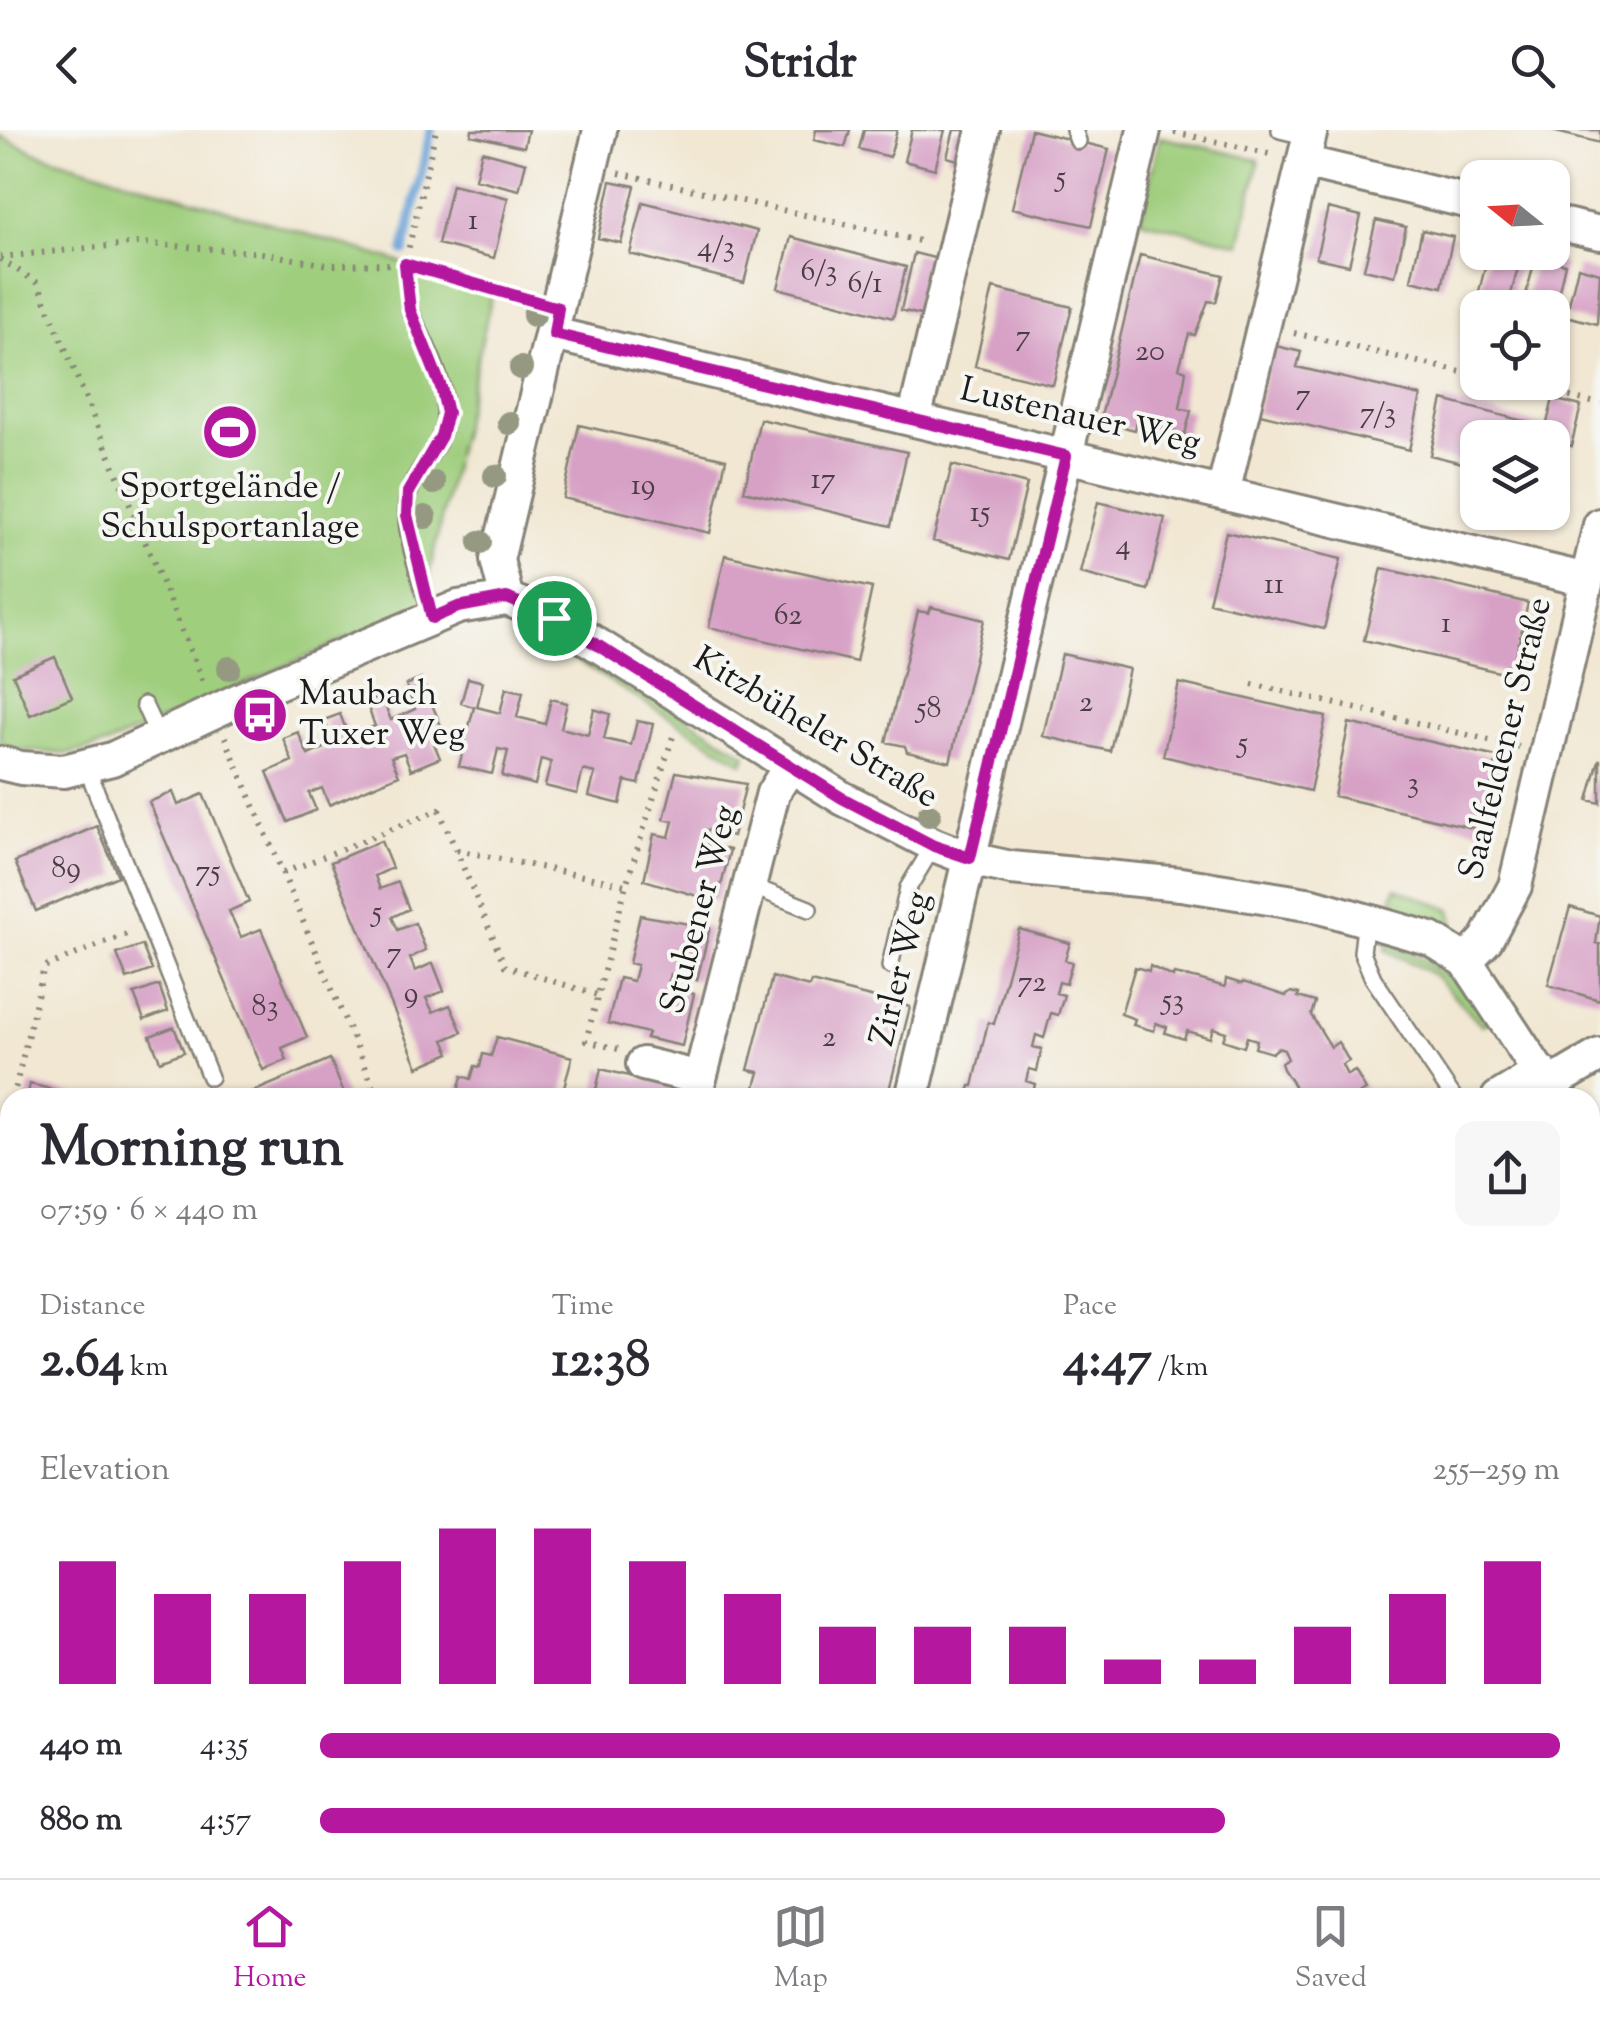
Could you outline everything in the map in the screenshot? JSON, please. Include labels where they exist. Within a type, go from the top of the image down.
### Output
[{"type":"street","points":[[0,762],[64,771],[112,759],[458,607],[507,598],[498,560],[600,130]]},
{"type":"street","points":[[914,420],[983,130]]},
{"type":"street","name":"Zirler Weg","points":[[914,1088],[1144,130]]},
{"type":"street","points":[[1223,493],[1263,326],[1301,140],[1460,197]]},
{"type":"street","points":[[1570,226],[1600,233]]},
{"type":"street","name":"Lustenauer Weg","points":[[556,321],[914,420],[1066,456],[1163,470],[1223,493],[1588,580]]},
{"type":"street","name":"Saalfeldener Straße","points":[[1466,961],[1504,913],[1515,886],[1600,524]]},
{"type":"street","name":"Kitzbüheler Straße","points":[[507,598],[554,618],[842,798],[934,846],[970,858],[1060,875],[1248,892],[1366,918],[1431,939],[1466,961],[1549,1085]]},
{"type":"street","name":"Stubener Weg","points":[[640,1058],[697,1088],[773,793],[790,766]]},
{"type":"street","points":[[1549,1085],[1600,1055]]},
{"type":"lane","points":[[410,310],[441,387],[447,413],[441,436],[408,492],[407,515],[432,618]]},
{"type":"lane","points":[[144,704],[159,738]]},
{"type":"lane","points":[[86,766],[210,1077]]},
{"type":"lane","points":[[890,966],[908,888],[934,846]]},
{"type":"lane","points":[[749,885],[809,909]]},
{"type":"lane","points":[[1366,918],[1362,952],[1374,978],[1447,1088]]},
{"type":"path","points":[[410,310],[405,264],[436,130]]},
{"type":"path","points":[[1163,130],[1301,140]]},
{"type":"path","points":[[592,167],[954,250]]},
{"type":"path","points":[[0,258],[139,244],[262,253],[327,265],[405,264],[556,321]]},
{"type":"path","points":[[0,258],[38,283],[200,672],[212,713],[374,1088]]},
{"type":"path","points":[[1263,326],[1460,372]]},
{"type":"path","points":[[1570,397],[1600,404]]},
{"type":"path","points":[[1252,684],[1546,754]]},
{"type":"path","points":[[640,1058],[586,1041],[626,885],[675,728]]},
{"type":"path","points":[[283,873],[439,810],[505,966],[597,994]]},
{"type":"path","points":[[456,850],[626,885]]},
{"type":"path","points":[[15,1088],[44,967],[150,925]]},
{"type":"green space","name":"Sportgelände / Schulsportanlage","points":[[0,136],[37,153],[493,290],[429,574],[435,600],[106,745],[67,754],[0,748]]},
{"type":"green space","points":[[1160,137],[1259,160],[1240,244],[1140,220]]},
{"type":"green space","points":[[549,632],[746,755],[743,763],[543,640]]},
{"type":"green space","points":[[1396,888],[1451,910],[1454,922],[1450,930],[1389,909]]},
{"type":"green space","points":[[1388,943],[1445,974],[1491,1020],[1482,1025],[1434,975],[1386,950]]},
{"type":"building","points":[[472,130],[528,130],[524,147],[471,135]]},
{"type":"building","points":[[816,130],[850,130],[845,147],[814,140]]},
{"type":"building","points":[[864,130],[897,130],[890,157],[859,149]]},
{"type":"building","points":[[912,130],[945,130],[935,169],[904,161]]},
{"type":"building","points":[[954,130],[969,130],[961,161],[947,157]]},
{"type":"building","points":[[1031,130],[1109,149],[1091,226],[1012,208]]},
{"type":"building","points":[[1600,130],[1600,143],[1552,131]]},
{"type":"building","points":[[482,151],[526,163],[519,190],[475,179]]},
{"type":"building","points":[[611,181],[635,186],[621,243],[598,238]]},
{"type":"building","points":[[452,184],[508,198],[494,258],[438,244]]},
{"type":"building","points":[[643,202],[757,231],[744,283],[630,254]]},
{"type":"building","points":[[1328,208],[1361,216],[1349,265],[1316,258]]},
{"type":"building","points":[[1376,220],[1406,227],[1395,276],[1364,269]]},
{"type":"building","points":[[1422,230],[1453,237],[1442,287],[1411,280]]},
{"type":"building","points":[[791,237],[906,267],[893,318],[778,288]]},
{"type":"building","points":[[914,253],[938,259],[924,316],[901,310]]},
{"type":"building","points":[[1140,255],[1223,275],[1216,302],[1208,301],[1195,335],[1189,334],[1179,368],[1186,371],[1180,408],[1191,411],[1185,434],[1137,422],[1135,430],[1100,421]]},
{"type":"building","points":[[1578,267],[1600,273],[1597,324],[1570,317]]},
{"type":"building","points":[[1484,270],[1517,270],[1512,290],[1479,290]]},
{"type":"building","points":[[1532,270],[1564,270],[1559,290],[1527,290]]},
{"type":"building","points":[[993,288],[1072,307],[1053,385],[975,366]]},
{"type":"building","points":[[1272,345],[1301,352],[1297,367],[1421,396],[1409,450],[1256,413]]},
{"type":"building","points":[[1443,400],[1519,420],[1460,420],[1460,462],[1430,455]]},
{"type":"building","points":[[1553,400],[1581,406],[1571,446],[1570,420],[1548,420]]},
{"type":"building","points":[[760,419],[907,452],[891,526],[744,491]]},
{"type":"building","points":[[579,425],[726,459],[710,533],[563,498]]},
{"type":"building","points":[[952,465],[1027,484],[1009,560],[933,541]]},
{"type":"building","points":[[1098,502],[1165,518],[1148,590],[1080,573]]},
{"type":"building","points":[[1226,532],[1341,559],[1324,629],[1209,602]]},
{"type":"building","points":[[725,555],[872,588],[856,662],[709,627]]},
{"type":"building","points":[[1382,568],[1528,603],[1511,675],[1364,640]]},
{"type":"building","points":[[931,607],[984,620],[950,762],[907,752],[905,746],[886,742],[918,611],[929,613]]},
{"type":"building","points":[[1062,654],[1129,669],[1110,751],[1043,736]]},
{"type":"building","points":[[55,657],[72,697],[30,715],[13,675]]},
{"type":"building","points":[[468,678],[483,682],[477,707],[500,713],[506,688],[523,692],[517,717],[545,724],[551,699],[567,703],[561,728],[588,735],[594,709],[610,714],[604,739],[631,745],[637,721],[653,724],[639,784],[625,781],[620,804],[589,796],[595,773],[583,770],[577,794],[545,786],[551,762],[541,759],[535,785],[502,776],[508,751],[498,749],[492,774],[459,766],[474,707],[461,703]]},
{"type":"building","points":[[421,679],[445,735],[433,741],[440,758],[411,770],[404,753],[391,757],[399,775],[329,805],[322,788],[309,793],[316,810],[288,822],[267,772],[292,761],[283,738],[298,732],[308,755],[334,744],[324,720],[340,714],[349,737],[375,726],[366,702],[381,696],[391,720],[415,709],[406,685]]},
{"type":"building","points":[[1179,683],[1326,717],[1310,791],[1163,756]]},
{"type":"building","points":[[1349,723],[1497,757],[1481,830],[1334,796]]},
{"type":"building","points":[[1600,760],[1600,803],[1588,800]]},
{"type":"building","points":[[676,772],[746,784],[733,836],[706,830],[703,843],[730,850],[717,902],[644,880],[654,834],[669,837],[673,821],[664,819]]},
{"type":"building","points":[[173,792],[178,805],[203,794],[249,902],[229,911],[241,937],[261,929],[307,1037],[282,1048],[287,1060],[263,1070],[149,802]]},
{"type":"building","points":[[97,826],[118,876],[36,911],[15,862]]},
{"type":"building","points":[[381,841],[392,868],[375,876],[380,889],[398,882],[409,909],[392,917],[398,930],[415,923],[426,950],[410,958],[415,971],[433,963],[444,991],[426,998],[433,1012],[450,1005],[462,1032],[444,1040],[450,1053],[418,1067],[331,862]]},
{"type":"building","points":[[1570,907],[1600,916],[1596,943],[1600,944],[1600,1000],[1548,985]]},
{"type":"building","points":[[640,915],[710,928],[697,980],[671,974],[667,987],[694,994],[682,1046],[646,1038],[648,1033],[608,1023],[619,978],[633,981],[637,965],[629,963]]},
{"type":"building","points":[[1019,929],[1070,943],[1065,960],[1072,962],[1066,984],[1059,982],[1056,993],[1064,995],[1058,1015],[1051,1013],[1044,1038],[1036,1035],[1033,1047],[1042,1049],[1037,1071],[1029,1069],[1026,1081],[1035,1084],[1034,1088],[969,1088],[988,1022],[994,1024]]},
{"type":"building","points":[[142,945],[152,970],[127,979],[117,954]]},
{"type":"building","points":[[1150,966],[1173,977],[1174,974],[1225,987],[1226,979],[1243,982],[1286,996],[1291,992],[1299,994],[1298,997],[1315,1002],[1311,1015],[1331,1047],[1338,1042],[1349,1061],[1342,1065],[1347,1075],[1355,1071],[1365,1088],[1295,1088],[1281,1063],[1288,1059],[1284,1050],[1278,1048],[1272,1053],[1255,1048],[1257,1040],[1247,1037],[1244,1047],[1223,1040],[1226,1032],[1213,1028],[1210,1038],[1187,1031],[1184,1039],[1165,1033],[1167,1027],[1156,1023],[1154,1031],[1133,1025],[1135,1019],[1121,1014],[1135,967],[1149,971]]},
{"type":"building","points":[[772,977],[809,987],[811,982],[910,1007],[890,1088],[755,1088],[759,1072],[748,1070]]},
{"type":"building","points":[[159,985],[168,1011],[144,1020],[134,994]]},
{"type":"building","points":[[174,1027],[184,1052],[160,1061],[150,1036]]},
{"type":"building","points":[[497,1037],[572,1057],[564,1088],[459,1088],[462,1076],[471,1079],[475,1066],[480,1067],[483,1054],[491,1056]]},
{"type":"building","points":[[330,1059],[342,1088],[262,1088]]},
{"type":"building","points":[[601,1069],[686,1084],[685,1088],[596,1088]]},
{"type":"waterway","points":[[404,251],[431,130]]},
{"type":"place","name":"Sportgelände / Schulsportanlage","points":[[230,432]]},
{"type":"place","name":"Maubach Tuxer Weg","points":[[260,715]]},
{"type":"route","points":[[405,264],[558,308],[554,334],[1066,456],[970,858],[934,846],[842,798],[554,618],[507,598],[458,607],[432,618],[410,537],[408,492],[441,436],[447,413],[441,387],[410,310],[405,264]]}]
